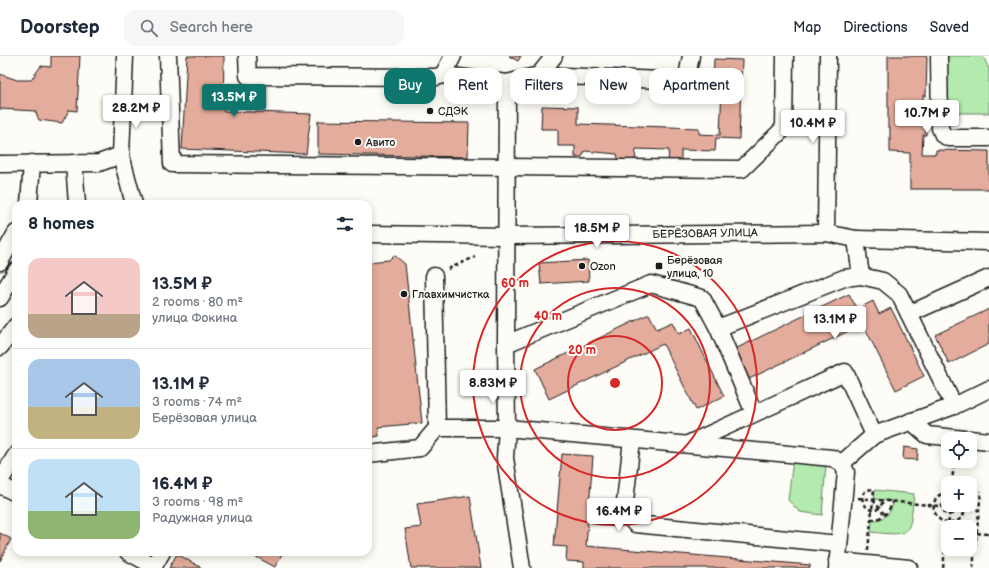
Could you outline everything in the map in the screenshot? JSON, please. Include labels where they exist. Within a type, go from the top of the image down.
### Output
[{"type":"street","points":[[125,56],[121,155],[133,200]]},
{"type":"street","points":[[168,56],[172,164],[742,169],[784,128],[785,56]]},
{"type":"street","points":[[247,56],[248,76],[443,75],[510,82]]},
{"type":"street","points":[[443,75],[453,56]]},
{"type":"street","points":[[545,68],[554,56]]},
{"type":"street","points":[[577,76],[686,80],[691,56]]},
{"type":"street","points":[[826,233],[828,56]]},
{"type":"street","points":[[939,56],[940,128],[943,135],[949,138],[989,138]]},
{"type":"street","points":[[507,83],[507,428],[505,458],[522,568]]},
{"type":"street","points":[[0,164],[99,163],[121,155]]},
{"type":"street","points":[[74,163],[78,200]]},
{"type":"street","points":[[29,200],[32,164]]},
{"type":"street","name":"БЕРЁЗОВАЯ УЛИЦА","points":[[372,234],[507,236],[826,233],[856,239],[989,242]]},
{"type":"street","points":[[0,262],[9,238]]},
{"type":"street","points":[[856,239],[861,276]]},
{"type":"street","points":[[372,454],[420,448],[437,428],[434,276]]},
{"type":"street","points":[[718,328],[844,278],[861,276],[883,281],[899,294],[954,406]]},
{"type":"street","points":[[0,298],[12,278]]},
{"type":"street","points":[[909,314],[989,278]]},
{"type":"street","points":[[506,344],[651,284],[702,298],[718,328],[754,413]]},
{"type":"street","points":[[0,347],[12,331]]},
{"type":"street","points":[[686,445],[845,372],[874,435]]},
{"type":"street","points":[[842,464],[874,435],[954,406],[989,389]]},
{"type":"street","points":[[911,421],[927,434],[941,436]]},
{"type":"street","points":[[437,428],[507,428],[832,458],[842,464],[846,472],[837,564],[867,564],[909,568]]},
{"type":"street","points":[[632,440],[624,510],[634,524],[839,544]]},
{"type":"street","points":[[977,440],[989,441]]},
{"type":"street","points":[[0,481],[12,462]]},
{"type":"street","points":[[0,485],[12,491]]},
{"type":"street","points":[[135,556],[154,566],[160,556]]},
{"type":"path","points":[[434,276],[475,258]]},
{"type":"path","points":[[867,564],[871,519],[872,510],[874,490],[871,489],[867,491],[862,499],[865,507],[872,510],[879,508],[883,501]]},
{"type":"path","points":[[981,491],[977,533],[989,534]]},
{"type":"path","points":[[941,494],[936,498],[934,506],[935,514],[941,520]]},
{"type":"path","points":[[843,497],[941,506]]},
{"type":"path","points":[[873,500],[885,515]]},
{"type":"path","points":[[871,519],[875,520],[885,515],[890,510],[893,502]]},
{"type":"path","points":[[945,512],[949,514],[952,514],[953,512]]},
{"type":"path","points":[[948,520],[949,514]]},
{"type":"path","points":[[944,568],[945,556]]},
{"type":"path","points":[[973,568],[974,556]]},
{"type":"green space","points":[[947,56],[983,56],[989,69],[989,113],[947,113]]},
{"type":"green space","points":[[793,460],[826,464],[822,515],[800,512],[788,500]]},
{"type":"green space","points":[[875,490],[914,494],[910,525],[907,530],[902,533],[895,534],[871,532],[872,520],[880,519],[887,515],[893,505],[893,501],[874,499]]},
{"type":"building","points":[[51,56],[80,56],[77,111],[69,110],[62,123],[39,120],[35,111],[0,109],[0,74],[17,80],[31,80],[41,66],[51,67]]},
{"type":"building","points":[[187,56],[224,56],[223,111],[311,114],[306,154],[182,149]]},
{"type":"building","points":[[509,56],[521,56],[518,61]]},
{"type":"building","points":[[888,56],[927,56],[926,96],[923,95],[923,110],[926,110],[926,135],[923,135],[922,154],[936,154],[936,150],[989,151],[989,189],[910,189],[910,153],[890,152],[890,127],[888,127]]},
{"type":"building","points":[[714,59],[742,60],[742,68],[714,68]]},
{"type":"building","points":[[721,104],[740,104],[739,139],[716,138],[715,151],[681,150],[681,162],[668,162],[669,150],[636,149],[635,163],[619,162],[617,154],[585,151],[582,157],[575,157],[575,146],[558,146],[558,129],[541,129],[542,106],[578,107],[578,124],[699,128],[699,134],[720,135]]},
{"type":"building","points":[[318,121],[469,123],[468,157],[318,154]]},
{"type":"building","points":[[394,255],[405,264],[422,423],[378,427],[379,436],[372,437],[372,262],[389,260]]},
{"type":"building","points":[[588,260],[589,281],[541,284],[539,263]]},
{"type":"building","points":[[849,294],[857,309],[873,301],[879,314],[891,308],[924,376],[896,390],[863,324],[749,379],[735,349]]},
{"type":"building","points":[[989,309],[989,344],[949,364],[935,335]]},
{"type":"building","points":[[649,314],[657,329],[673,322],[679,334],[691,328],[724,396],[696,410],[663,344],[549,399],[535,369]]},
{"type":"building","points":[[904,447],[918,449],[917,460],[903,459]]},
{"type":"building","points":[[562,454],[593,456],[586,546],[810,565],[810,568],[584,568],[584,562],[566,561],[567,547],[554,546]]},
{"type":"building","points":[[470,496],[481,568],[411,568],[405,529],[421,527],[417,504]]},
{"type":"building","points":[[0,533],[11,539],[0,561]]},
{"type":"building","points":[[176,556],[181,556],[202,568],[169,568]]},
{"type":"building","points":[[254,556],[281,556],[275,567]]},
{"type":"place","name":"СДЭК","points":[[430,111]]},
{"type":"place","name":"Авито","points":[[358,142]]},
{"type":"place","name":"Ozon","points":[[582,266]]},
{"type":"place","name":"Берёзовая улица, 10","points":[[659,266]]},
{"type":"place","name":"Главхимчистка","points":[[404,294]]}]
